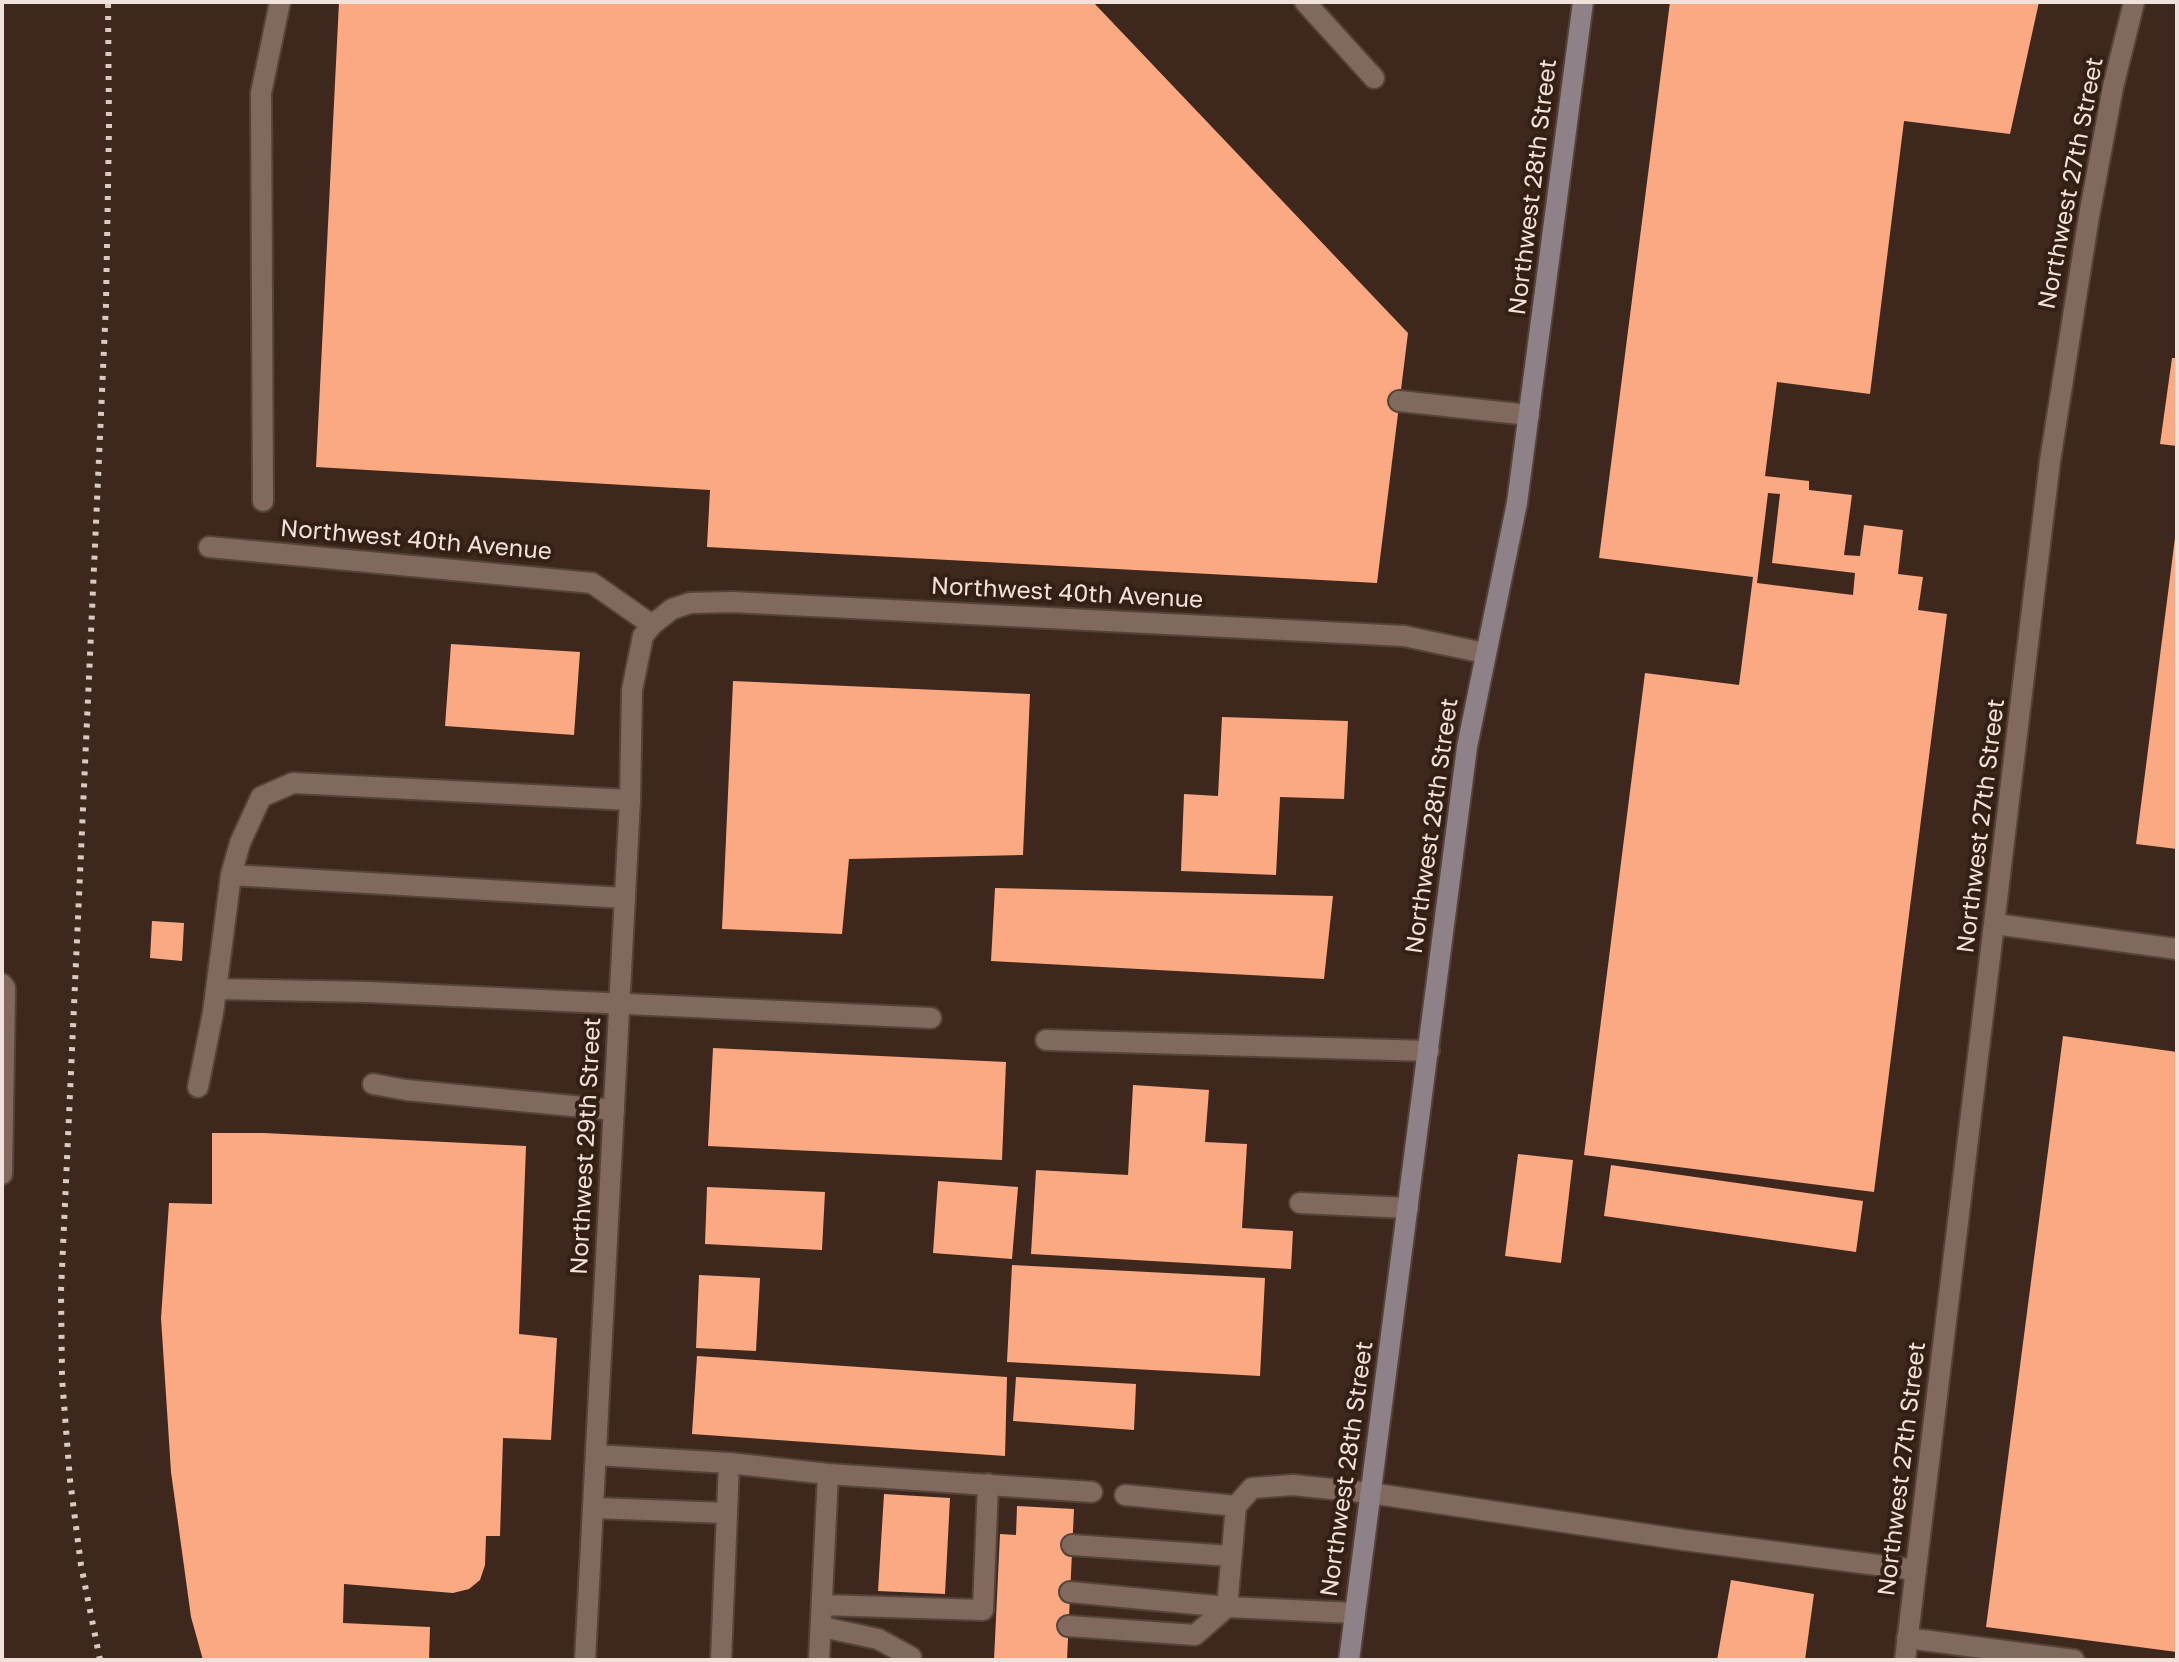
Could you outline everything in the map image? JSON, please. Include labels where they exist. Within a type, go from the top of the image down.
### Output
[{"type":"street","points":[[263,501],[261,93],[280,2]]},
{"type":"street","points":[[1305,2],[1374,78]]},
{"type":"street","name":"Northwest 28th Street","points":[[1349,1660],[1467,747],[1517,503],[1583,2]]},
{"type":"street","name":"Northwest 27th Street","points":[[1905,1660],[2050,461],[2094,187],[2113,87],[2134,2]]},
{"type":"street","points":[[1399,401],[1529,415]]},
{"type":"street","name":"Northwest 40th Avenue","points":[[209,547],[592,583],[648,630],[672,609],[690,603],[732,602],[1404,636],[1484,653]]},
{"type":"street","name":"Northwest 29th Street","points":[[585,1660],[630,800],[632,690],[648,630]]},
{"type":"street","points":[[198,1087],[216,989],[231,875],[240,843],[261,797],[293,783],[630,800]]},
{"type":"street","points":[[231,875],[625,898]]},
{"type":"street","points":[[1995,924],[2177,949]]},
{"type":"street","points":[[2,984],[5,988],[2,1174]]},
{"type":"street","points":[[216,989],[368,992],[931,1018]]},
{"type":"street","points":[[1046,1040],[1429,1051]]},
{"type":"street","points":[[373,1084],[406,1090],[614,1110]]},
{"type":"street","points":[[1300,1203],[1408,1208]]},
{"type":"street","points":[[596,1455],[1092,1492]]},
{"type":"street","points":[[721,1660],[729,1463]]},
{"type":"street","points":[[819,1660],[828,1474]]},
{"type":"street","points":[[823,1605],[990,1602],[992,1543],[988,1484]]},
{"type":"street","points":[[1068,1626],[1195,1635],[1227,1607],[1236,1506],[1252,1488],[1293,1485],[1370,1493],[1684,1540],[1916,1570]]},
{"type":"street","points":[[1125,1495],[1236,1506]]},
{"type":"street","points":[[594,1508],[727,1513]]},
{"type":"street","points":[[1072,1545],[1231,1556]]},
{"type":"street","points":[[1070,1592],[1227,1607],[1354,1613]]},
{"type":"street","points":[[822,1627],[878,1639],[911,1657],[910,1660]]},
{"type":"street","points":[[1907,1638],[1986,1654],[2074,1660]]},
{"type":"building","points":[[339,2],[1093,2],[1408,333],[1377,583],[707,547],[710,490],[316,467]]},
{"type":"building","points":[[1670,2],[2039,2],[2010,134],[1904,121],[1870,394],[1777,382],[1765,476],[1809,481],[1809,490],[1852,495],[1844,555],[1860,556],[1864,525],[1903,530],[1898,574],[1923,577],[1918,610],[1947,614],[1874,1192],[1584,1155],[1645,673],[1739,685],[1753,577],[1599,558]],"holes":[[[1768,493],[1780,494],[1772,563],[1855,573],[1853,595],[1757,583]]]},
{"type":"building","points":[[2172,358],[2177,358],[2177,446],[2160,444]]},
{"type":"building","points":[[2177,538],[2177,849],[2136,844]]},
{"type":"building","points":[[451,644],[580,652],[574,735],[445,726]]},
{"type":"building","points":[[733,681],[1030,694],[1023,855],[849,859],[842,934],[722,929]]},
{"type":"building","points":[[1222,717],[1348,721],[1344,799],[1280,797],[1276,875],[1181,871],[1184,794],[1218,796]]},
{"type":"building","points":[[995,888],[1333,896],[1324,979],[991,961]]},
{"type":"building","points":[[152,921],[184,923],[182,961],[150,958]]},
{"type":"building","points":[[2063,1036],[2177,1052],[2177,1652],[1986,1627]]},
{"type":"building","points":[[713,1048],[1006,1062],[1002,1160],[708,1146]]},
{"type":"building","points":[[1133,1085],[1209,1090],[1205,1142],[1247,1144],[1242,1228],[1293,1231],[1291,1269],[1031,1254],[1036,1170],[1128,1175]]},
{"type":"building","points":[[212,1133],[526,1146],[519,1334],[557,1338],[551,1440],[503,1438],[500,1536],[486,1536],[485,1565],[480,1580],[469,1589],[453,1593],[344,1584],[343,1623],[430,1627],[429,1660],[203,1660],[191,1617],[171,1472],[161,1318],[169,1203],[212,1204]]},
{"type":"building","points":[[1518,1154],[1573,1160],[1561,1263],[1505,1256]]},
{"type":"building","points":[[1611,1165],[1863,1201],[1856,1252],[1604,1216]]},
{"type":"building","points":[[938,1181],[1018,1187],[1012,1259],[933,1253]]},
{"type":"building","points":[[707,1187],[825,1192],[822,1250],[705,1244]]},
{"type":"building","points":[[1012,1265],[1265,1278],[1260,1376],[1007,1362]]},
{"type":"building","points":[[699,1275],[760,1278],[756,1351],[696,1348]]},
{"type":"building","points":[[697,1356],[1007,1377],[1005,1456],[692,1434]]},
{"type":"building","points":[[1016,1377],[1136,1384],[1134,1430],[1013,1421]]},
{"type":"building","points":[[884,1494],[950,1498],[945,1594],[878,1591]]},
{"type":"building","points":[[1017,1506],[1074,1509],[1067,1660],[994,1660],[1000,1534],[1016,1535]]},
{"type":"building","points":[[1731,1580],[1814,1594],[1805,1660],[1717,1660]]},
{"type":"railway","points":[[100,1660],[81,1565],[70,1480],[62,1378],[61,1291],[106,304],[108,2]]}]
